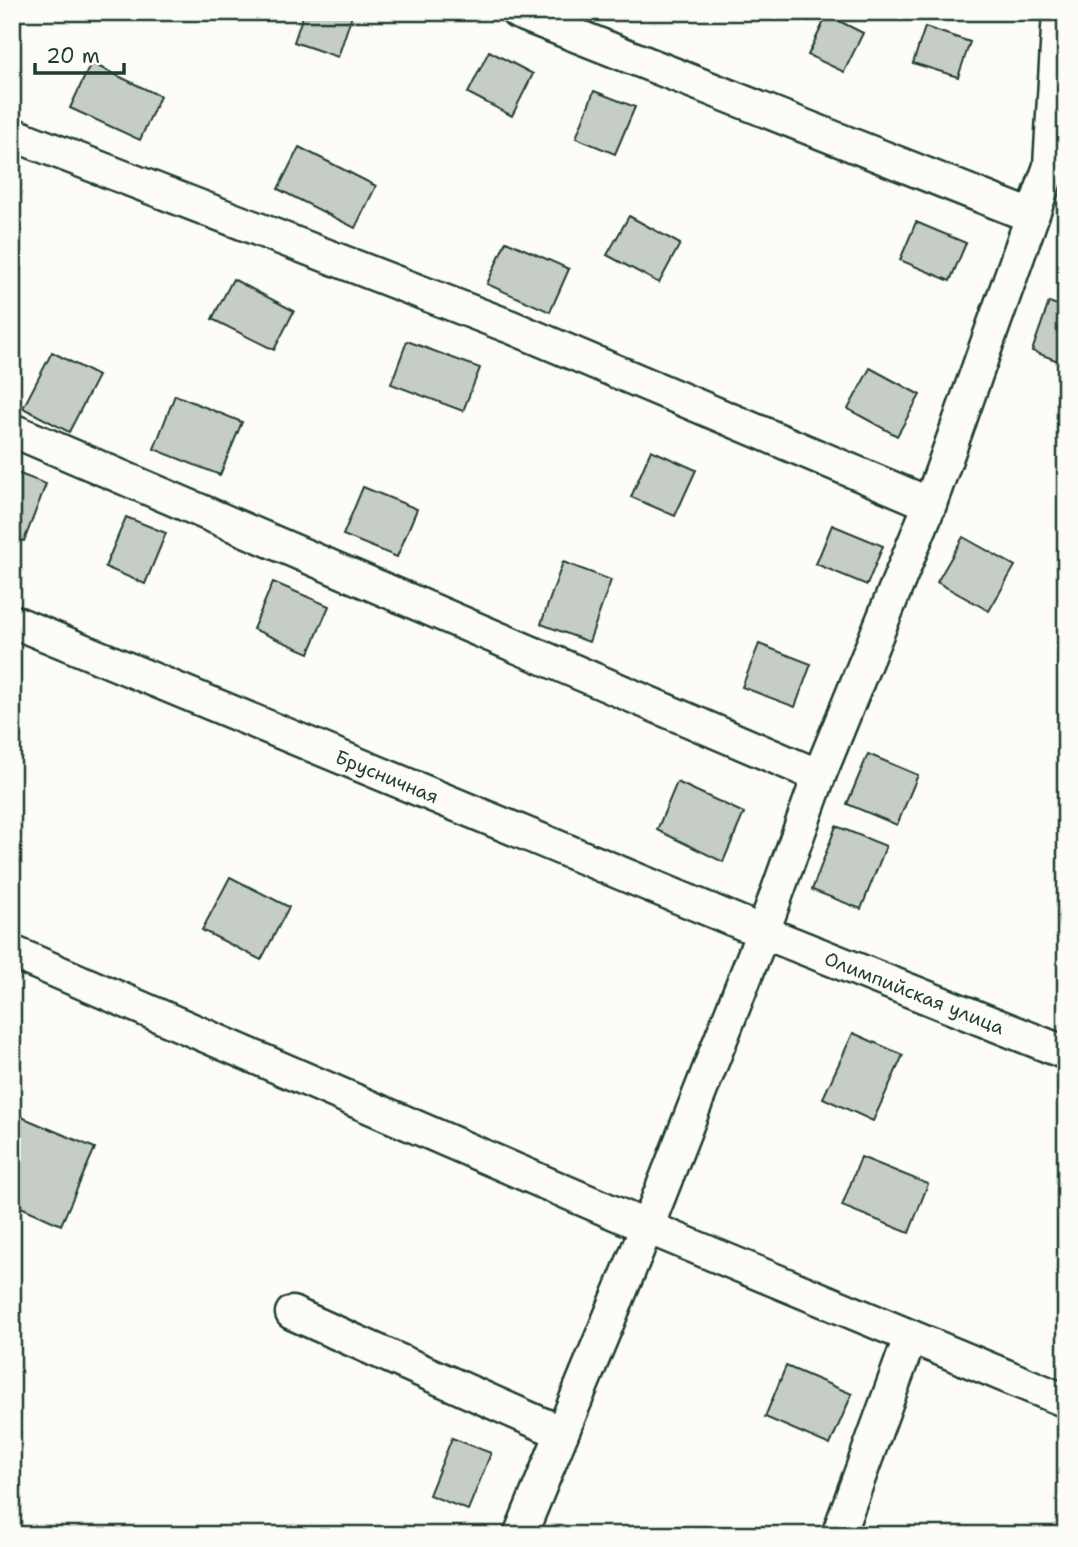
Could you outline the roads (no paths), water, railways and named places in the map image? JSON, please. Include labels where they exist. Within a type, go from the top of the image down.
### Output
[{"type":"street","points":[[517,12],[1031,216]]},
{"type":"street","points":[[520,1535],[647,1227],[763,932],[819,776],[930,504],[1050,166],[1059,12]]},
{"type":"street","points":[[12,134],[511,327],[930,504]]},
{"type":"street","points":[[12,430],[819,776]]},
{"type":"street","name":"Брусничная","points":[[12,621],[763,932]]},
{"type":"street","name":"Олимпийская улица","points":[[763,932],[1066,1053]]},
{"type":"street","points":[[12,952],[647,1227],[1066,1402]]},
{"type":"street","points":[[292,1313],[562,1433]]},
{"type":"street","points":[[838,1535],[910,1338]]}]
